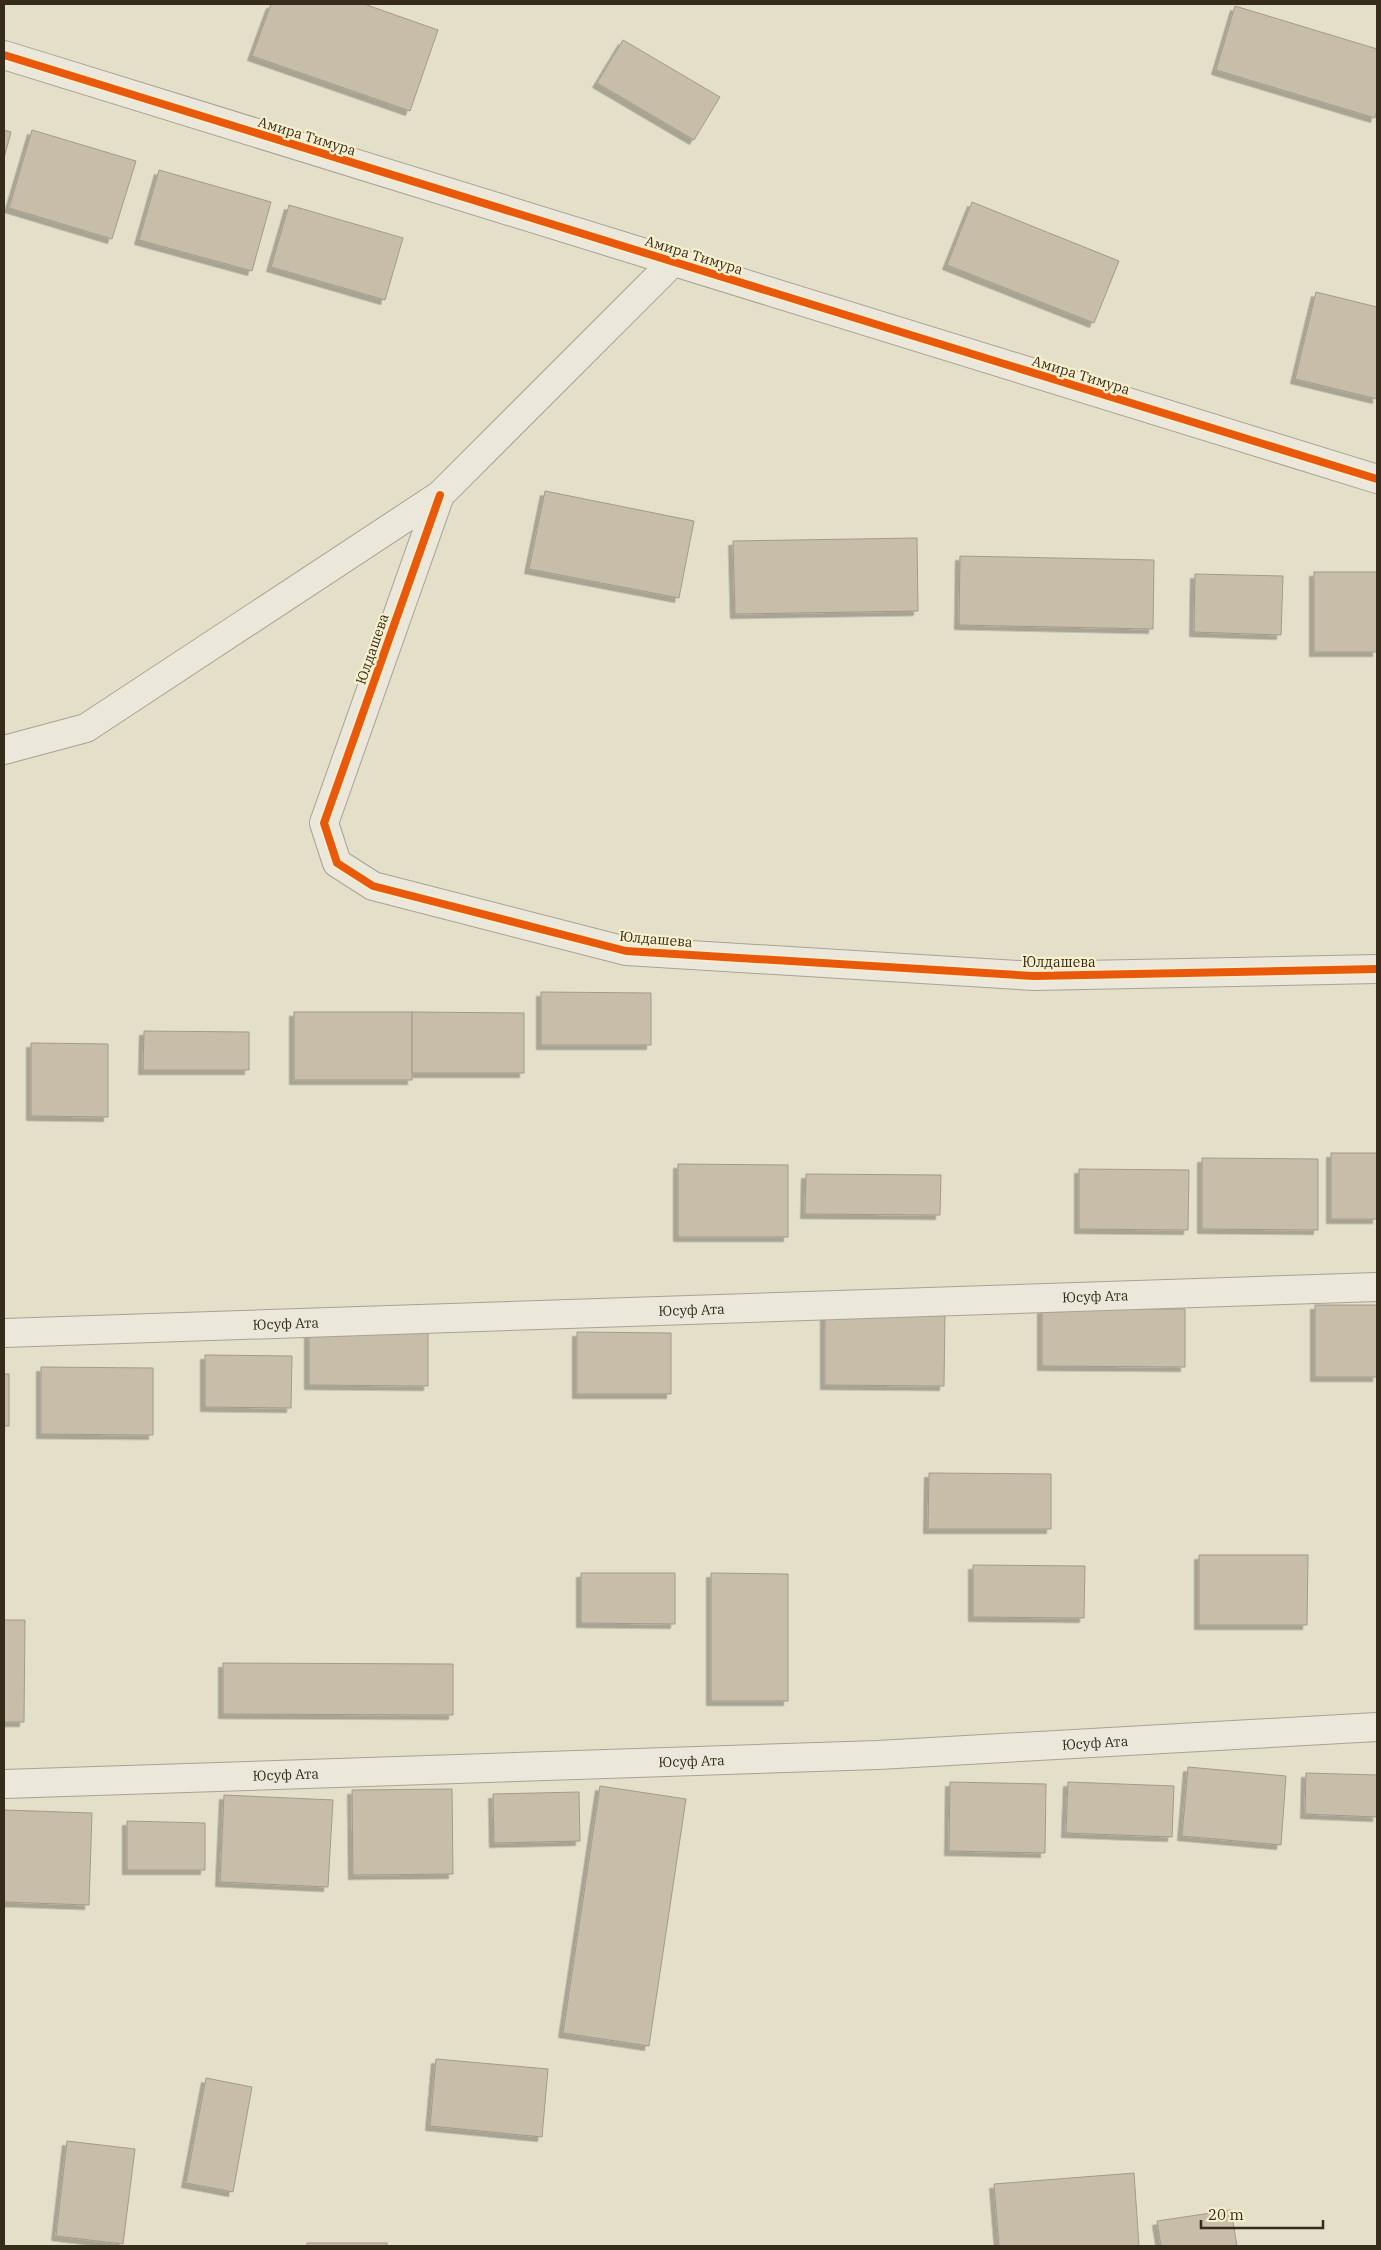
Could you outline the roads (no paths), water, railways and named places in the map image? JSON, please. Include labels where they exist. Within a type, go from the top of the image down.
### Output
[{"type":"street","name":"Амира Тимура","points":[[4,55],[1377,479]]},
{"type":"street","points":[[4,750],[86,728],[440,495],[673,262]]},
{"type":"street","name":"Юлдашева","points":[[440,495],[324,823],[337,863],[373,886],[626,951],[1034,976],[1377,969]]},
{"type":"street","name":"Юсуф Ата","points":[[4,1333],[1377,1286]]},
{"type":"street","name":"Юсуф Ата","points":[[4,1784],[878,1754],[1377,1727]]}]
